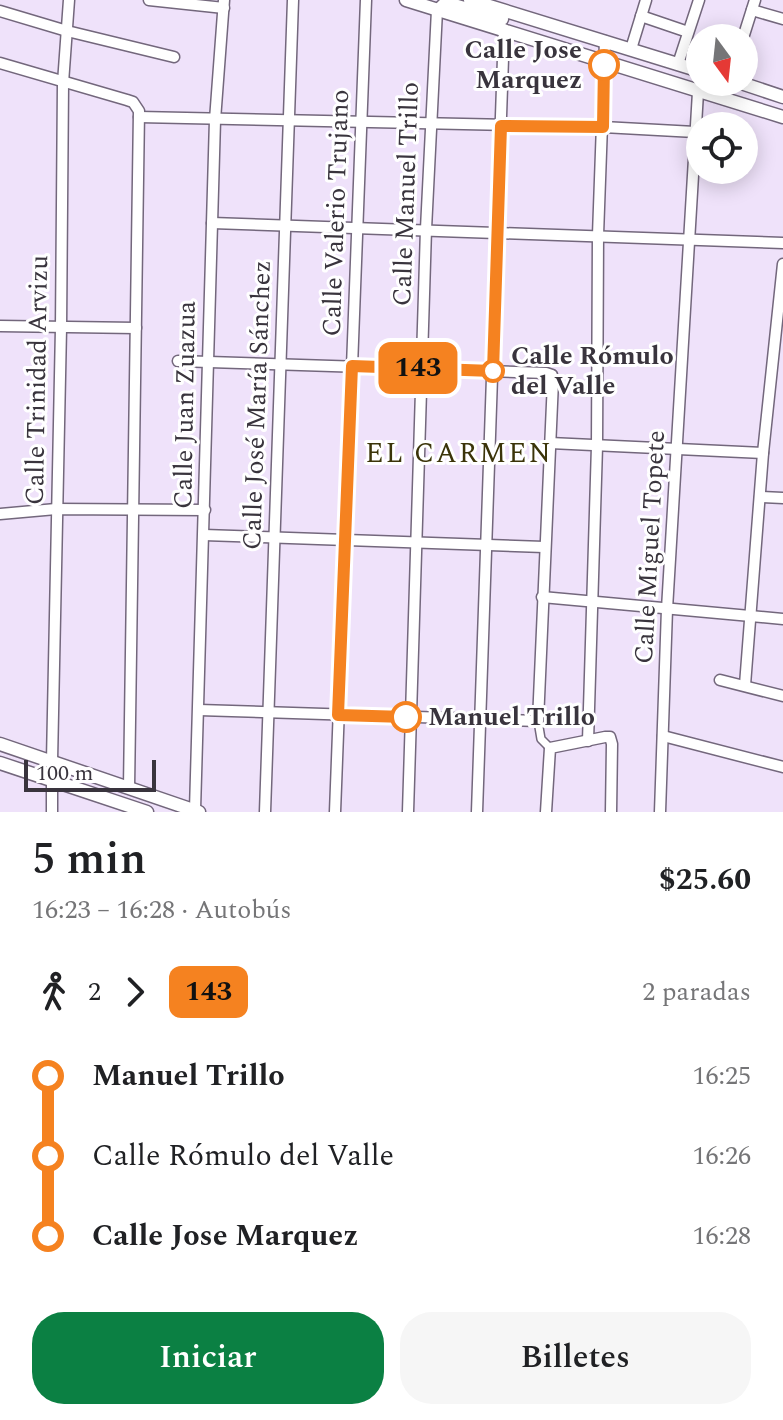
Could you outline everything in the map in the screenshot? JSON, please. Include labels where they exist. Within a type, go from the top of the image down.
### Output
[{"type":"street","name":"Calle Trinidad Arvizu","points":[[52,761],[63,83],[69,0]]},
{"type":"street","points":[[149,0],[224,4]]},
{"type":"street","name":"Calle José María Sánchez","points":[[265,812],[293,0]]},
{"type":"street","name":"Calle Valerio Trujano","points":[[335,812],[366,0]]},
{"type":"street","points":[[406,0],[686,88]]},
{"type":"street","points":[[437,10],[447,0]]},
{"type":"street","points":[[470,0],[686,67]]},
{"type":"street","points":[[631,49],[646,0]]},
{"type":"street","points":[[691,24],[699,0]]},
{"type":"street","name":"Calle Juan Zuazua","points":[[197,811],[215,120],[224,4]]},
{"type":"street","points":[[437,10],[454,5],[539,29],[555,28]]},
{"type":"street","points":[[748,24],[754,5],[783,19]]},
{"type":"street","name":"Calle Manuel Trillo","points":[[408,812],[426,229],[437,10]]},
{"type":"street","points":[[0,11],[174,57]]},
{"type":"street","points":[[641,16],[686,31]]},
{"type":"street","points":[[477,812],[504,29]]},
{"type":"street","points":[[678,64],[686,38]]},
{"type":"street","points":[[588,741],[605,41]]},
{"type":"street","points":[[0,63],[127,100],[138,112],[215,120],[603,127],[686,132]]},
{"type":"street","points":[[758,87],[782,94]]},
{"type":"street","points":[[712,96],[783,117]]},
{"type":"street","points":[[129,788],[138,112]]},
{"type":"street","name":"Calle Miguel Topete","points":[[660,812],[667,609],[692,184]]},
{"type":"street","points":[[212,223],[783,243]]},
{"type":"street","points":[[745,685],[763,453],[780,322],[783,264]]},
{"type":"street","points":[[0,326],[136,328]]},
{"type":"street","points":[[178,361],[552,375],[538,721],[541,739],[550,748],[546,812]]},
{"type":"street","points":[[550,443],[763,453]]},
{"type":"street","points":[[760,497],[783,498]]},
{"type":"street","points":[[0,514],[56,509],[205,510]]},
{"type":"street","points":[[204,535],[544,547]]},
{"type":"street","points":[[542,597],[783,619]]},
{"type":"street","points":[[720,680],[783,696]]},
{"type":"street","points":[[199,710],[538,721]]},
{"type":"street","points":[[663,736],[783,767]]},
{"type":"street","points":[[550,748],[610,737],[611,812]]},
{"type":"street","points":[[0,744],[197,811]]},
{"type":"street","points":[[0,763],[130,809],[147,812]]},
{"type":"street","points":[[52,781],[52,812]]},
{"type":"bus line","name":"143","points":[[406,717],[338,715],[352,366],[493,371],[501,126],[603,127],[604,65]]},
{"type":"place","name":"Calle Jose Marquez","points":[[604,65]]},
{"type":"place","name":"Calle Rómulo del Valle","points":[[493,371]]},
{"type":"place","name":"Manuel Trillo","points":[[406,717]]},
{"type":"district","name":"EL CARMEN","points":[[459,453]]}]
